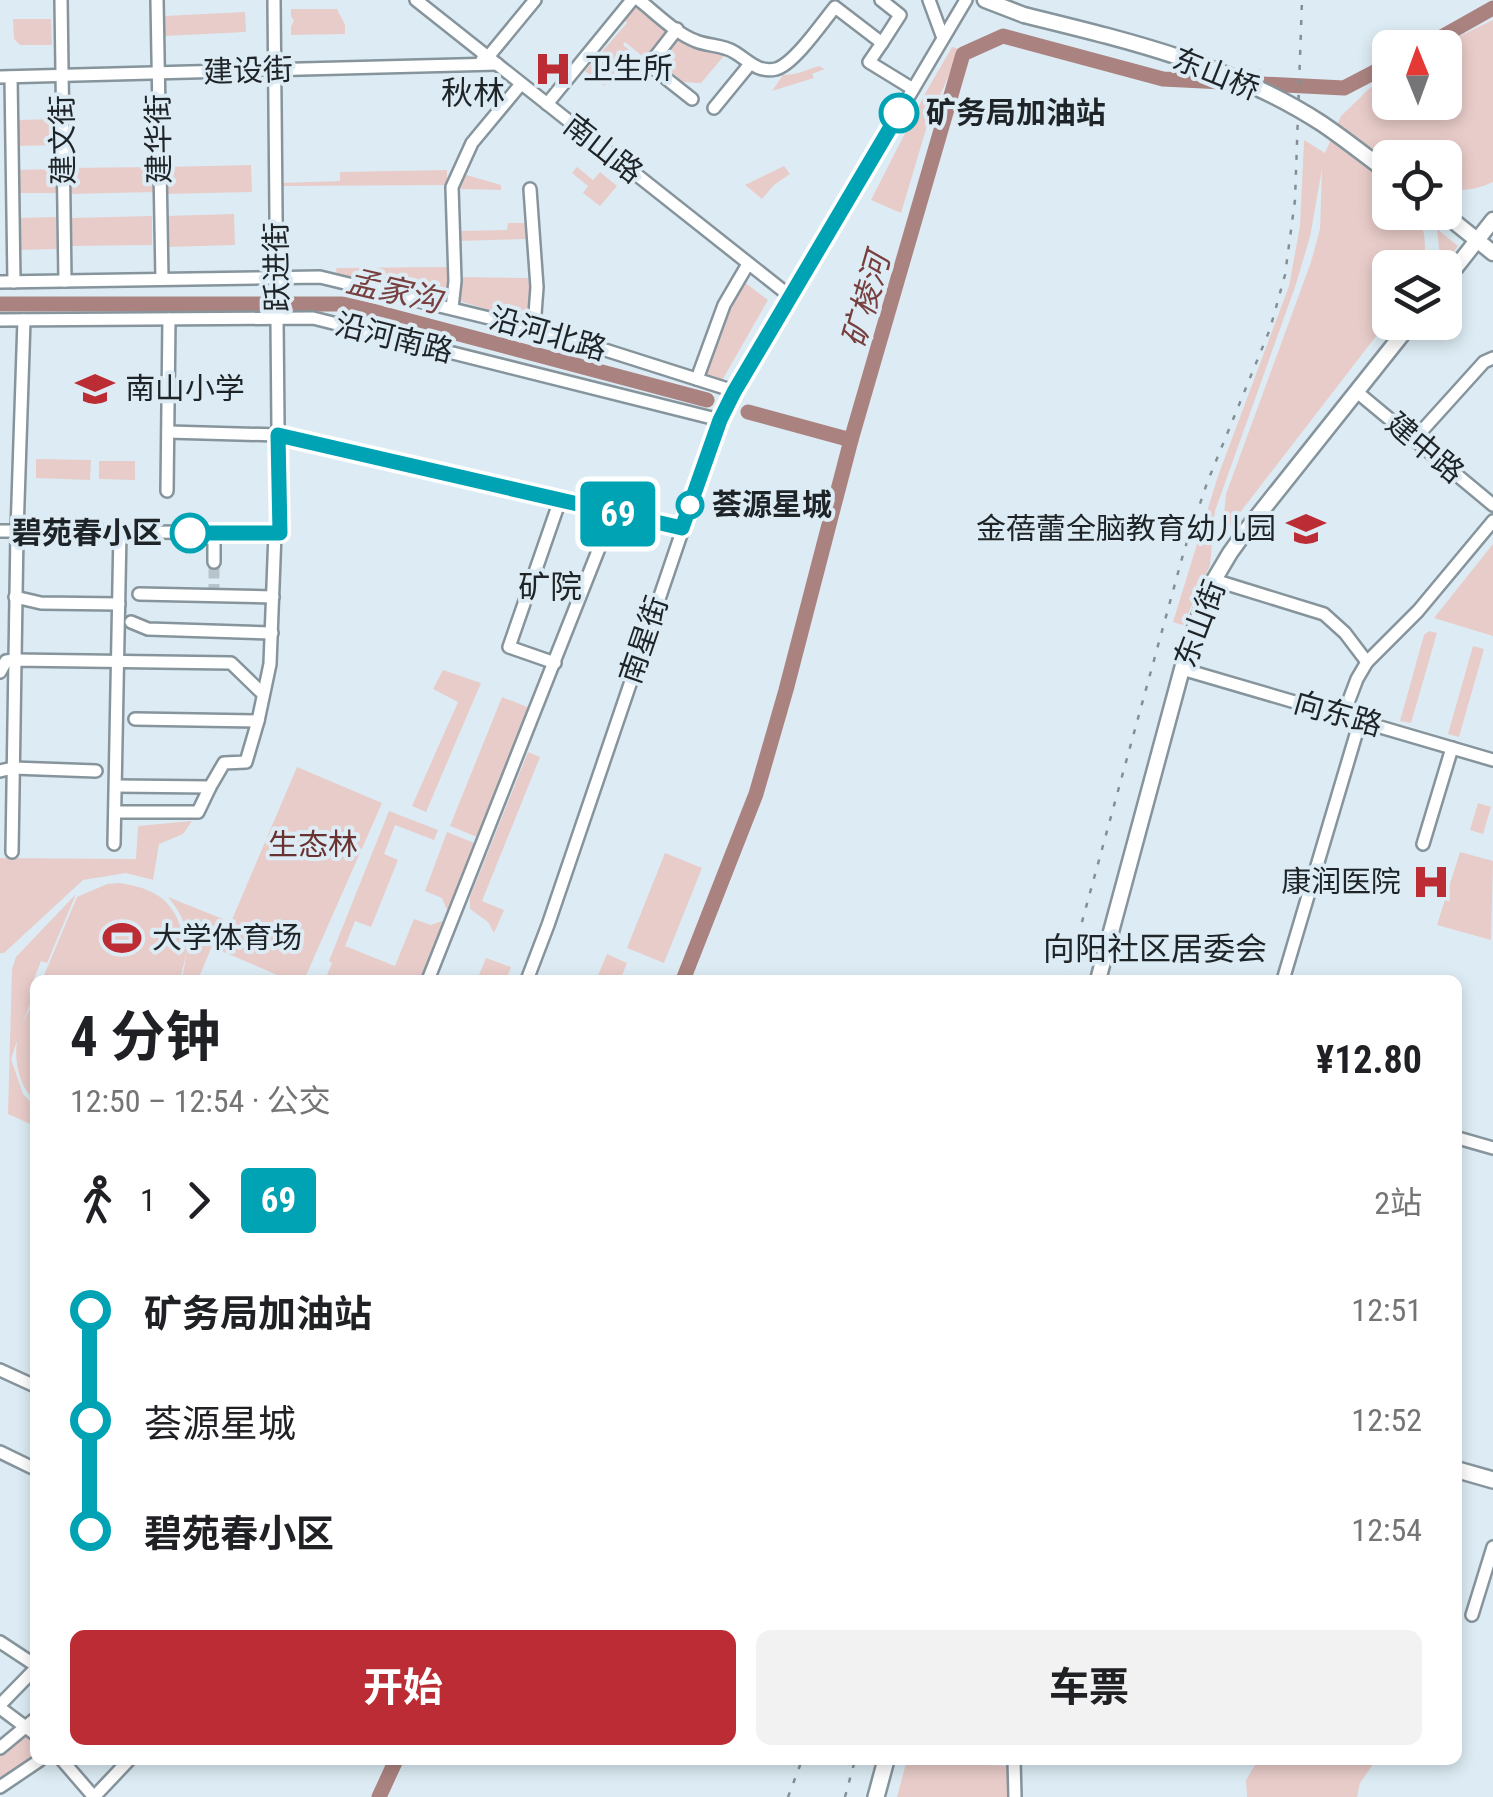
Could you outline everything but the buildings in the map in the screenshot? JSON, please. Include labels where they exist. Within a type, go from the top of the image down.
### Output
[{"type":"highway","points":[[1462,1471],[1493,1480]]},
{"type":"highway","points":[[876,1797],[885,1765]]},
{"type":"main road","name":"东山桥","points":[[985,0],[1024,15],[1180,57],[1237,78],[1320,122],[1372,161]]},
{"type":"main road","points":[[1462,259],[1493,220]]},
{"type":"main road","points":[[1462,227],[1493,253]]},
{"type":"main road","name":"东山街","points":[[1099,975],[1182,669],[1214,580],[1248,528],[1398,340]]},
{"type":"street","name":"建文街","points":[[61,0],[64,281]]},
{"type":"street","name":"建华街","points":[[156,0],[162,278]]},
{"type":"street","name":"跃进街","points":[[210,787],[224,762],[246,762],[270,664],[278,435],[274,0]]},
{"type":"street","name":"南山路","points":[[416,0],[790,297]]},
{"type":"street","points":[[492,60],[535,0]]},
{"type":"street","points":[[881,0],[900,15],[869,62],[914,89]]},
{"type":"street","points":[[929,0],[944,38]]},
{"type":"street","name":"南星街","points":[[529,975],[720,420],[966,0]]},
{"type":"street","points":[[548,104],[640,2],[697,42],[731,50],[760,68],[778,68],[791,60],[835,7],[882,43]]},
{"type":"street","points":[[677,29],[649,65],[692,99]]},
{"type":"street","name":"建设街","points":[[6,77],[470,64],[492,60]]},
{"type":"street","points":[[714,108],[750,64]]},
{"type":"street","points":[[6,77],[7,282]]},
{"type":"street","points":[[452,308],[452,187],[472,143],[522,84]]},
{"type":"street","points":[[530,189],[536,287],[534,328]]},
{"type":"street","points":[[697,379],[724,305],[748,264]]},
{"type":"street","name":"沿河北路","points":[[7,282],[326,278],[534,328],[734,392]]},
{"type":"street","name":"沿河南路","points":[[0,320],[313,318],[720,420]]},
{"type":"street","points":[[167,491],[169,319]]},
{"type":"street","points":[[12,852],[6,769],[14,714],[24,320]]},
{"type":"street","points":[[1420,444],[1419,434],[1484,362],[1493,358]]},
{"type":"street","name":"建中路","points":[[1357,392],[1493,505]]},
{"type":"street","points":[[168,432],[278,435],[682,528]]},
{"type":"street","points":[[555,663],[510,647],[560,500]]},
{"type":"street","points":[[430,975],[612,512]]},
{"type":"street","points":[[1343,716],[1367,662],[1418,611],[1493,521]]},
{"type":"street","points":[[0,532],[277,533]]},
{"type":"street","points":[[114,844],[120,532]]},
{"type":"street","points":[[214,533],[214,562]]},
{"type":"street","points":[[1214,580],[1324,614],[1367,662]]},
{"type":"street","points":[[139,594],[273,597]]},
{"type":"street","points":[[16,596],[41,603],[119,604]]},
{"type":"street","points":[[132,622],[148,629],[272,633]]},
{"type":"street","points":[[0,672],[6,662],[14,660],[231,663],[263,694]]},
{"type":"street","name":"向东路","points":[[1182,669],[1493,760]]},
{"type":"street","points":[[0,719],[14,714]]},
{"type":"street","points":[[135,719],[258,721]]},
{"type":"street","points":[[1285,975],[1360,721]]},
{"type":"street","points":[[1423,844],[1452,748]]},
{"type":"street","points":[[6,769],[96,771]]},
{"type":"street","points":[[115,812],[198,812],[210,787],[116,786]]},
{"type":"street","points":[[1462,1139],[1493,1148]]},
{"type":"street","points":[[0,1370],[30,1384]]},
{"type":"street","points":[[0,1452],[30,1467]]},
{"type":"street","points":[[1472,1615],[1493,1547]]},
{"type":"street","points":[[0,1642],[30,1663]]},
{"type":"street","points":[[30,1673],[0,1706],[30,1725]]},
{"type":"street","points":[[0,1748],[30,1729]]},
{"type":"street","points":[[0,1787],[33,1765]]},
{"type":"street","points":[[66,1765],[94,1797],[124,1765]]},
{"type":"street","points":[[1014,1765],[1015,1797]]},
{"type":"green space","points":[[633,8],[645,8],[670,27],[668,34],[647,60],[625,42],[623,45],[632,52],[604,86],[585,71],[627,23],[624,19]]},
{"type":"green space","points":[[291,9],[337,9],[345,34],[291,35]]},
{"type":"green space","points":[[245,12],[246,32],[164,36],[164,16]]},
{"type":"green space","points":[[13,19],[51,19],[52,45],[20,45],[14,39]]},
{"type":"green space","points":[[1493,20],[1493,182],[1462,190],[1462,140],[1372,140],[1372,230],[1423,230],[1425,250],[1372,250],[1373,340],[1222,536],[1226,494],[1320,229],[1322,169],[1310,237],[1295,287],[1215,511],[1210,565],[1183,625],[1173,622],[1218,476],[1289,286],[1300,226],[1304,140],[1325,153],[1341,116],[1372,87],[1372,120],[1462,120],[1462,35]]},
{"type":"green space","points":[[674,38],[702,50],[728,51],[701,83],[683,82],[660,62]]},
{"type":"green space","points":[[952,47],[960,49],[927,126],[901,213],[871,200]]},
{"type":"green space","points":[[819,66],[825,69],[812,74],[814,78],[772,91],[783,75]]},
{"type":"green space","points":[[56,119],[56,145],[16,146],[16,120]]},
{"type":"green space","points":[[251,165],[252,192],[163,194],[163,167]]},
{"type":"green space","points":[[784,166],[790,174],[762,199],[745,185]]},
{"type":"green space","points":[[154,167],[155,192],[69,194],[69,168]]},
{"type":"green space","points":[[577,167],[593,180],[600,172],[617,186],[600,206],[583,193],[588,186],[572,173]]},
{"type":"green space","points":[[57,169],[58,193],[17,193],[16,170]]},
{"type":"green space","points":[[447,170],[447,185],[280,183],[340,181],[340,172]]},
{"type":"green space","points":[[463,174],[501,185],[501,190],[459,189]]},
{"type":"green space","points":[[234,214],[235,245],[166,247],[165,216]]},
{"type":"green space","points":[[152,216],[152,245],[72,246],[71,218]]},
{"type":"green space","points":[[56,217],[57,249],[18,250],[18,218]]},
{"type":"green space","points":[[508,223],[526,223],[526,239],[459,241],[459,231],[507,230]]},
{"type":"green space","points":[[1437,230],[1458,246],[1455,250],[1439,250]]},
{"type":"green space","points":[[449,267],[447,299],[337,276],[336,268]]},
{"type":"green space","points":[[459,277],[528,278],[532,301],[525,320],[459,301]]},
{"type":"green space","points":[[740,279],[768,300],[720,384],[699,377]]},
{"type":"green space","points":[[36,459],[91,460],[90,480],[36,478]]},
{"type":"green space","points":[[99,461],[135,461],[135,480],[99,479]]},
{"type":"green space","points":[[1493,544],[1493,636],[1434,618]]},
{"type":"green space","points":[[1429,631],[1437,633],[1411,723],[1400,721],[1424,635]]},
{"type":"green space","points":[[1473,646],[1484,649],[1459,737],[1448,734]]},
{"type":"green space","points":[[443,670],[481,683],[426,812],[412,806],[458,702],[433,689]]},
{"type":"green space","points":[[502,697],[535,710],[482,839],[450,826]]},
{"type":"green space","points":[[528,752],[540,757],[482,901],[504,910],[494,933],[488,922],[470,909],[470,897]]},
{"type":"green space","name":"生态林","points":[[297,767],[382,803],[306,975],[277,975],[219,950]]},
{"type":"green space","points":[[1478,803],[1491,807],[1483,834],[1470,830]]},
{"type":"green space","points":[[389,811],[438,830],[434,840],[395,825],[384,854],[398,860],[371,927],[355,921],[345,946],[395,966],[414,919],[431,925],[442,921],[447,923],[426,975],[327,975],[332,963],[329,961]]},
{"type":"green space","points":[[192,821],[183,834],[159,844],[153,880],[126,873],[83,880],[0,953],[0,858],[136,859],[138,826]]},
{"type":"green space","points":[[447,832],[479,845],[452,912],[442,898],[425,891]]},
{"type":"green space","points":[[1460,852],[1493,861],[1491,940],[1437,925]]},
{"type":"green space","points":[[665,853],[702,868],[664,963],[627,948]]},
{"type":"green space","name":"大学体育场","points":[[107,884],[135,886],[159,896],[174,912],[187,950],[184,922],[168,897],[223,919],[200,975],[183,975],[187,951],[181,975],[44,975],[77,897]]},
{"type":"green space","points":[[76,894],[47,963],[41,961],[36,975],[30,975],[30,1004],[22,1025],[30,1008],[30,1094],[19,1073],[17,1041],[11,1059],[23,1094],[30,1102],[30,1124],[8,1114],[12,969],[16,957]]},
{"type":"green space","points":[[607,954],[627,963],[622,975],[598,975]]},
{"type":"green space","points":[[486,958],[511,967],[508,975],[479,975]]},
{"type":"green space","points":[[30,1732],[30,1759],[0,1778],[0,1755]]},
{"type":"green space","points":[[906,1765],[1008,1766],[1010,1797],[897,1797]]},
{"type":"green space","points":[[1255,1765],[1373,1765],[1360,1783],[1357,1797],[1247,1797],[1246,1780]]},
{"type":"waterway","name":"矿棱河","points":[[1454,30],[1493,8]]},
{"type":"waterway","name":"矿棱河","points":[[685,975],[756,794],[851,440],[963,54],[1003,36],[1163,79],[1344,88],[1372,73]]},
{"type":"waterway","name":"孟家沟","points":[[0,304],[346,304],[707,400]]},
{"type":"waterway","name":"孟家沟","points":[[748,412],[851,440]]},
{"type":"waterway","name":"矿棱河","points":[[379,1797],[394,1765]]},
{"type":"tunnel","points":[[214,562],[214,595]]},
{"type":"railway","points":[[1067,975],[1184,551],[1207,483],[1270,329],[1285,275],[1295,200],[1302,0]]},
{"type":"railway","points":[[1258,99],[1260,69]]},
{"type":"railway","points":[[788,1797],[800,1765]]},
{"type":"railway","points":[[845,1797],[854,1765]]},
{"type":"bus line","name":"69","points":[[190,533],[280,533],[278,435],[682,528],[720,420],[734,392],[899,113]]},
{"type":"place","name":"卫生所","points":[[553,69]]},
{"type":"place","name":"矿务局加油站","points":[[899,113]]},
{"type":"place","name":"南山小学","points":[[95,389]]},
{"type":"place","name":"荟源星城","points":[[690,505]]},
{"type":"place","name":"金蓓蕾全脑教育幼儿园","points":[[1306,529]]},
{"type":"place","name":"碧苑春小区","points":[[190,533]]},
{"type":"place","name":"康润医院","points":[[1431,882]]},
{"type":"place","name":"大学体育场","points":[[122,938]]},
{"type":"district","name":"秋林","points":[[473,93]]},
{"type":"district","name":"矿院","points":[[550,587]]},
{"type":"district","name":"向阳社区居委会","points":[[1155,949]]}]
